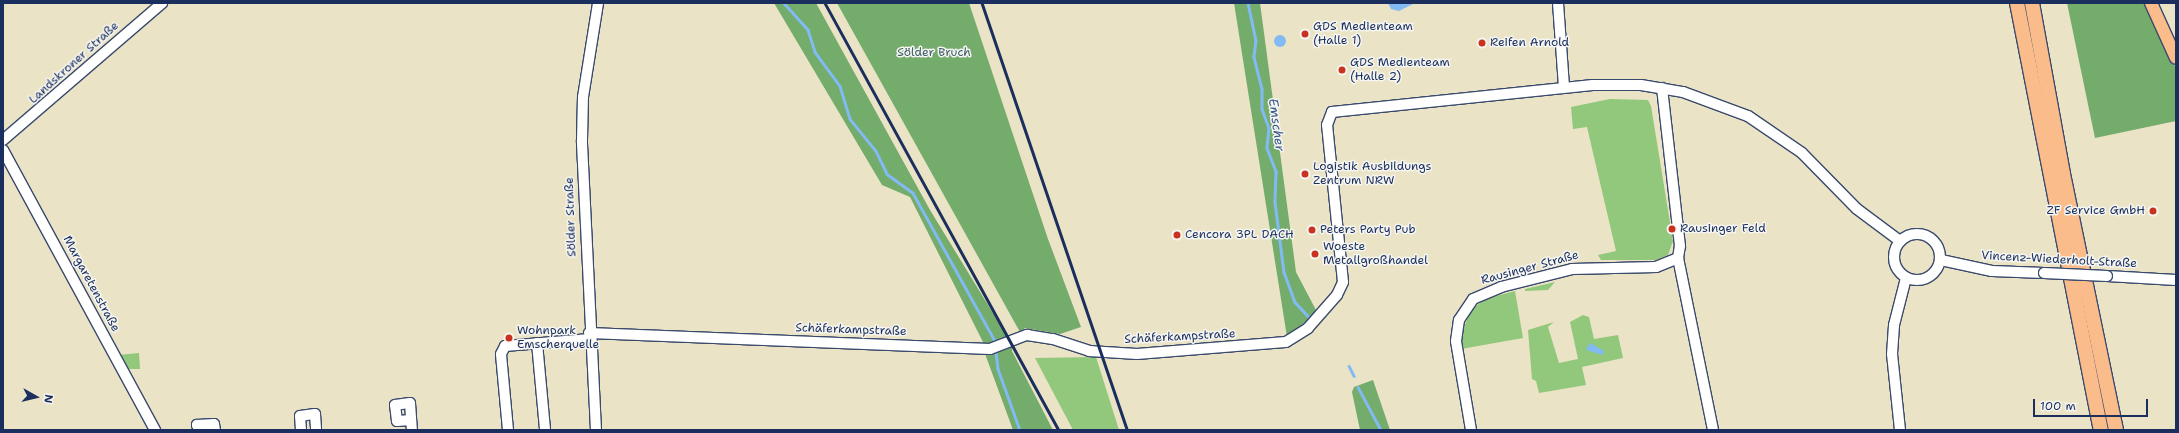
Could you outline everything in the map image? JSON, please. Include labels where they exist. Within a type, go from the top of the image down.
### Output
[{"type":"highway","points":[[2017,3],[2101,430]]},
{"type":"highway","points":[[2032,3],[2063,174],[2116,430]]},
{"type":"main road","points":[[2151,3],[2176,58]]},
{"type":"street","name":"Landskroner Straße","points":[[3,140],[162,3]]},
{"type":"street","name":"Sölder Straße","points":[[596,430],[590,336],[582,140],[583,97],[598,3]]},
{"type":"street","points":[[1558,3],[1564,87],[1620,84],[1662,88],[1706,98],[1766,126],[1815,165],[1857,209],[1900,241]]},
{"type":"street","name":"Schäferkampstraße","points":[[590,336],[990,348],[1027,335],[1053,339],[1089,351],[1137,354],[1286,342],[1308,328],[1337,295],[1343,282],[1327,125],[1332,112],[1564,87]]},
{"type":"street","points":[[1662,88],[1680,246],[1678,258],[1714,430]]},
{"type":"street","name":"Margaretenstraße","points":[[3,150],[154,430]]},
{"type":"street","points":[[1900,430],[1892,354],[1894,325],[1906,278],[1894,259],[1900,241],[1912,234],[1927,235],[1938,245],[1941,260],[1928,278],[1906,278]]},
{"type":"street","name":"Rausinger Straße","points":[[1471,430],[1456,341],[1459,320],[1473,299],[1501,287],[1578,268],[1656,267],[1678,258]]},
{"type":"street","name":"Vincenz-Wiederholt-Straße","points":[[1941,260],[1992,271],[2176,280]]},
{"type":"street","points":[[508,430],[502,351],[507,345],[537,343],[590,336]]},
{"type":"street","points":[[537,343],[545,430]]},
{"type":"street","points":[[301,430],[300,416],[315,414],[316,429],[305,430]]},
{"type":"street","points":[[200,430],[197,425],[214,424],[215,430]]},
{"type":"green space","points":[[774,3],[816,3],[930,210],[1010,341],[984,344],[910,197],[882,185]]},
{"type":"green space","name":"Sölder Bruch","points":[[837,3],[969,3],[1048,239],[1081,327],[1060,334],[1025,328],[1020,332]]},
{"type":"green space","points":[[1234,3],[1260,3],[1296,272],[1317,312],[1287,337]]},
{"type":"green space","points":[[2067,3],[2146,3],[2176,69],[2176,121],[2095,138]]},
{"type":"green space","points":[[1610,99],[1648,100],[1651,106],[1673,241],[1668,255],[1656,260],[1601,260],[1598,255],[1616,251],[1587,127],[1573,129],[1571,107]]},
{"type":"green space","points":[[1555,282],[1548,290],[1525,291],[1525,289]]},
{"type":"green space","points":[[1515,291],[1523,338],[1461,349],[1462,332],[1471,310],[1485,299]]},
{"type":"green space","points":[[1583,315],[1589,317],[1594,339],[1618,335],[1623,358],[1582,367],[1586,385],[1539,393],[1536,381],[1532,379],[1528,330],[1554,322],[1548,327],[1559,363],[1578,359],[1570,322]]},
{"type":"green space","points":[[1012,345],[1012,351],[1053,430],[1013,430],[984,351],[1005,350]]},
{"type":"green space","points":[[139,353],[140,369],[126,369],[118,355]]},
{"type":"green space","points":[[1096,357],[1119,430],[1073,430],[1035,358]]},
{"type":"green space","points":[[1373,380],[1390,430],[1360,430],[1352,392],[1354,387]]},
{"type":"water","points":[[1388,3],[1415,3],[1399,11],[1391,9]]},
{"type":"water","points":[[1280,35],[1284,37],[1286,41],[1284,45],[1280,47],[1276,45],[1274,41],[1276,37]]},
{"type":"water","points":[[1590,343],[1604,351],[1603,355],[1586,350]]},
{"type":"waterway","points":[[784,3],[808,30],[815,52],[840,86],[850,119],[876,151],[887,174],[913,193],[996,343]]},
{"type":"waterway","name":"Emscher","points":[[1248,3],[1256,40],[1254,57],[1262,88],[1262,109],[1269,128],[1267,148],[1276,172],[1275,202],[1284,272],[1295,302],[1308,316]]},
{"type":"waterway","points":[[996,352],[998,369],[1020,430]]},
{"type":"waterway","name":"Emscher","points":[[1349,366],[1354,376]]},
{"type":"waterway","name":"Emscher","points":[[1358,387],[1381,430]]},
{"type":"railway","points":[[825,3],[1059,430]]},
{"type":"railway","points":[[982,3],[1127,430]]},
{"type":"place","name":"GDS Medienteam (Halle 1)","points":[[1305,34]]},
{"type":"place","name":"Reifen Arnold","points":[[1482,43]]},
{"type":"place","name":"GDS Medienteam (Halle 2)","points":[[1342,70]]},
{"type":"place","name":"Logistik Ausbildungs Zentrum NRW","points":[[1305,174]]},
{"type":"place","name":"ZF Service GmbH","points":[[2153,211]]},
{"type":"place","name":"Rausinger Feld","points":[[1672,229]]},
{"type":"place","name":"Peters Party Pub","points":[[1312,230]]},
{"type":"place","name":"Cencora 3PL DACH","points":[[1177,235]]},
{"type":"place","name":"Woeste Metallgroßhandel","points":[[1315,254]]},
{"type":"place","name":"Wohnpark Emscherquelle","points":[[509,338]]}]
